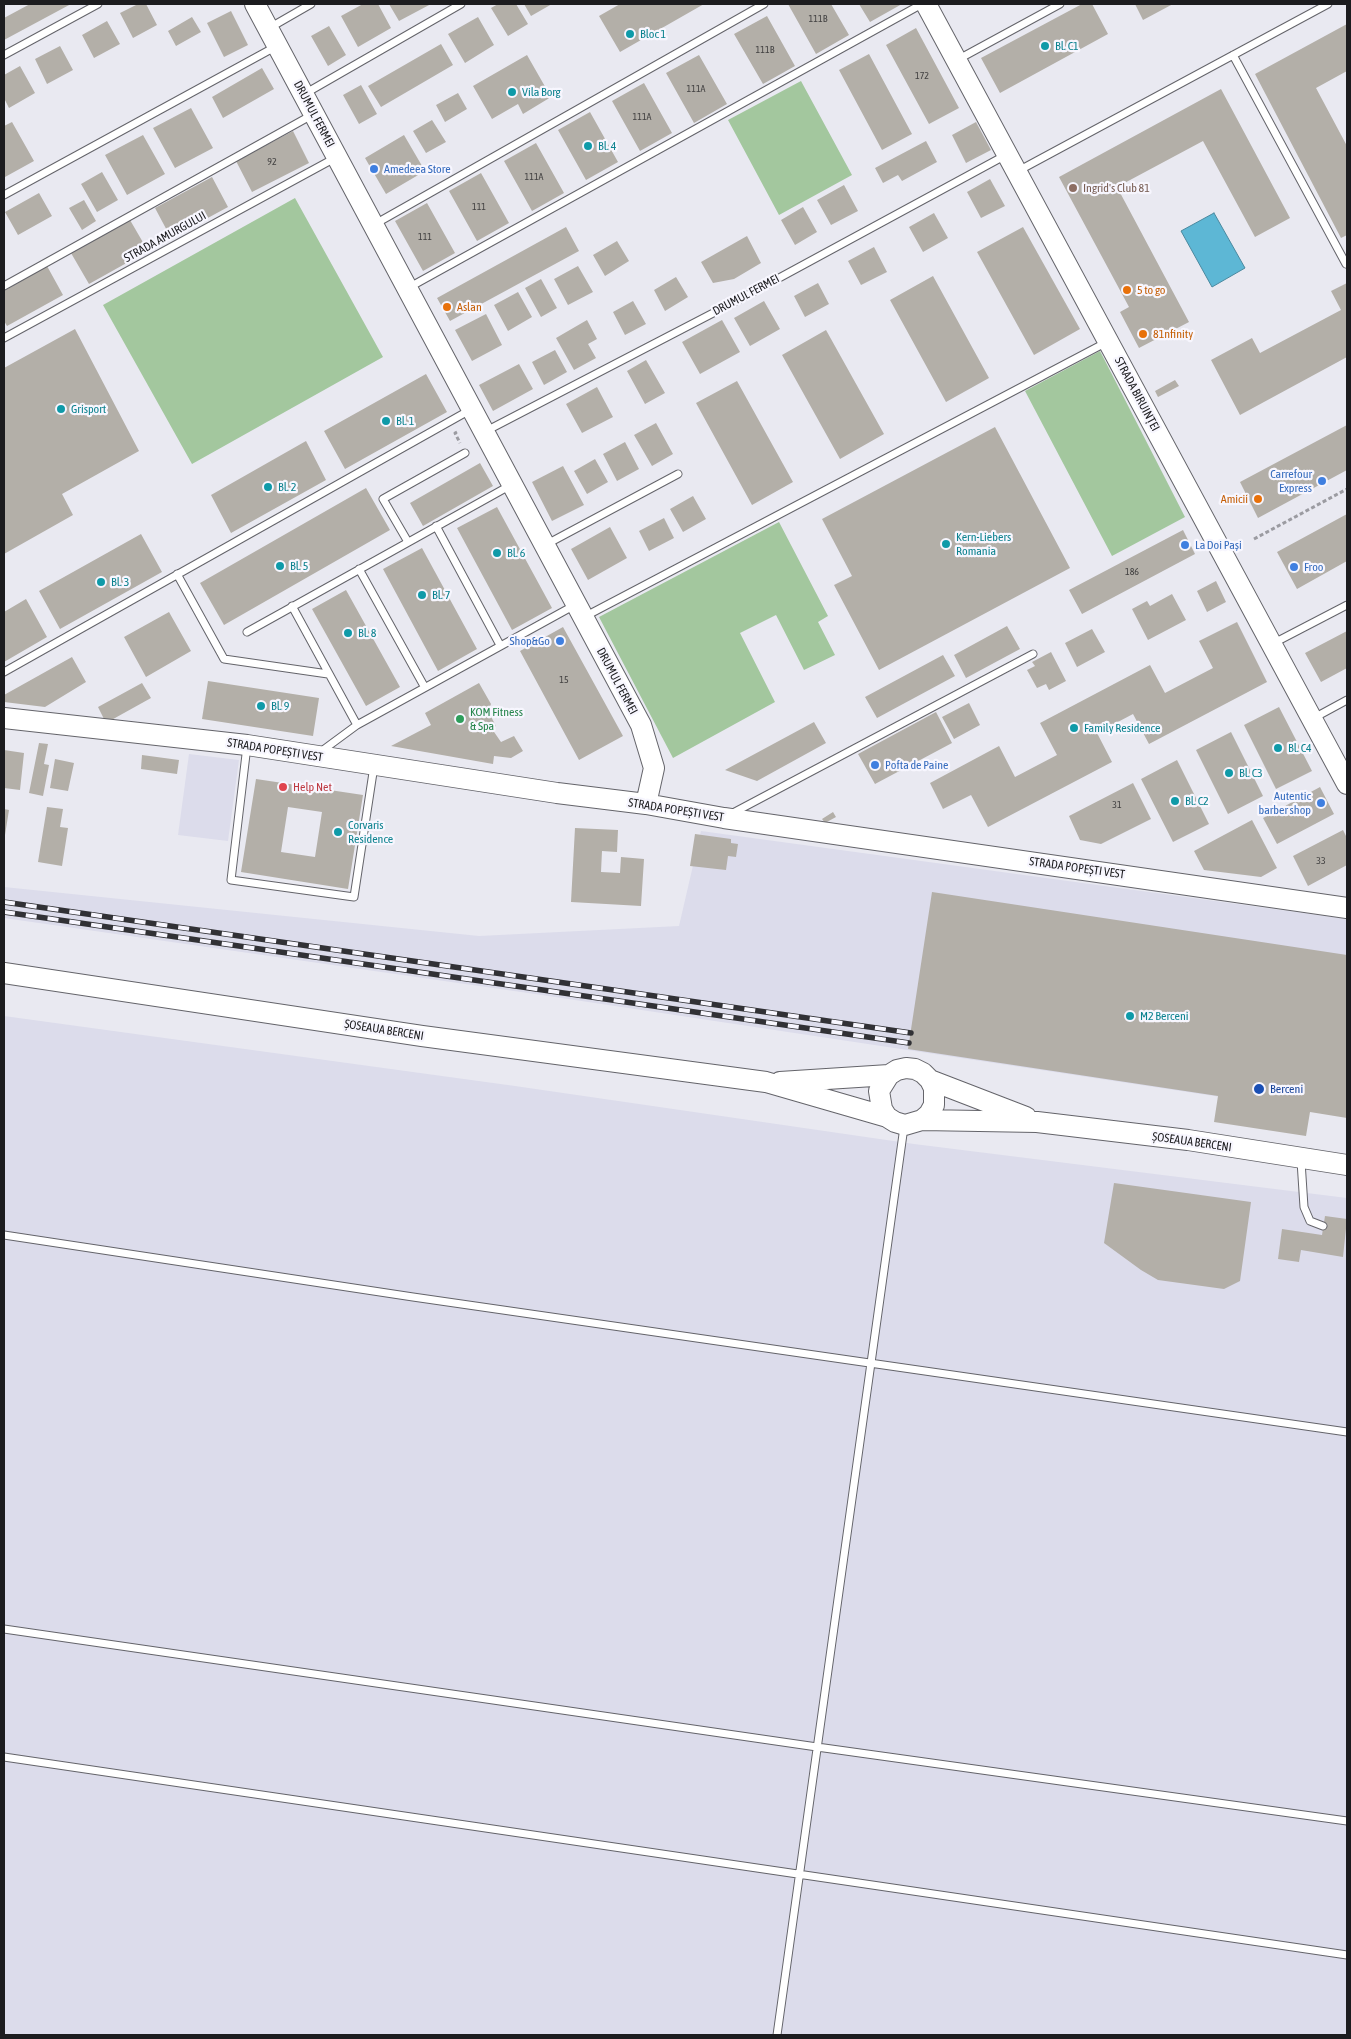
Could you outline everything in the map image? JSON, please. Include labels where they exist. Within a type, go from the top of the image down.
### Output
[{"type":"street","name":"DRUMUL FERMEI","points":[[255,4],[641,725],[654,768],[646,804]]},
{"type":"street","name":"STRADA BIRUINȚEI","points":[[924,4],[1347,784]]},
{"type":"street","name":"STRADA POPEȘTI VEST","points":[[4,718],[247,745],[374,766],[646,804],[724,818],[1347,908]]},
{"type":"street","name":"ȘOSEAUA BERCENI","points":[[4,973],[429,1037],[766,1082],[905,1121],[1037,1122],[1188,1140],[1347,1165]]},
{"type":"street","name":"ȘOSEAUA BERCENI","points":[[766,1082],[888,1075],[897,1070],[915,1069],[930,1080],[1037,1122]]},
{"type":"street","points":[[888,1075],[879,1091],[882,1109],[905,1121],[929,1114],[934,1105],[934,1088],[930,1080]]},
{"type":"lane","points":[[4,54],[98,4]]},
{"type":"lane","points":[[4,195],[273,37],[311,4]]},
{"type":"lane","points":[[303,94],[461,4]]},
{"type":"lane","points":[[373,225],[764,4]]},
{"type":"lane","points":[[407,288],[924,4]]},
{"type":"lane","points":[[956,61],[1060,4]]},
{"type":"lane","name":"DRUMUL FERMEI","points":[[484,432],[753,292],[1234,55],[1328,4]]},
{"type":"lane","points":[[1234,55],[1346,264]]},
{"type":"lane","points":[[4,286],[314,114]]},
{"type":"lane","name":"STRADA AMURGULUI","points":[[4,338],[337,157]]},
{"type":"lane","points":[[315,756],[356,724],[500,645],[580,611],[1108,341]]},
{"type":"lane","points":[[4,672],[472,409]]},
{"type":"lane","points":[[408,542],[383,499],[465,453]]},
{"type":"lane","points":[[544,545],[678,474]]},
{"type":"lane","points":[[247,632],[512,484]]},
{"type":"lane","points":[[436,526],[500,645]]},
{"type":"lane","points":[[359,569],[424,686]]},
{"type":"lane","points":[[177,574],[224,659],[328,674]]},
{"type":"lane","points":[[1272,644],[1347,605]]},
{"type":"lane","points":[[292,606],[356,724]]},
{"type":"lane","points":[[724,818],[1033,654]]},
{"type":"lane","points":[[1312,719],[1347,700]]},
{"type":"lane","points":[[247,745],[231,880],[354,897],[374,766]]},
{"type":"lane","points":[[777,2035],[905,1121]]},
{"type":"lane","points":[[1301,1158],[1304,1208],[1310,1221],[1323,1226]]},
{"type":"lane","points":[[4,1235],[1347,1432]]},
{"type":"lane","points":[[4,1629],[817,1747],[1347,1821]]},
{"type":"lane","points":[[4,1757],[1347,1955]]},
{"type":"path","points":[[1254,539],[1347,490]]},
{"type":"shaded area","points":[[189,754],[239,760],[228,841],[178,835]]},
{"type":"shaded area","points":[[701,831],[1347,919],[1347,1116],[535,994],[4,918],[4,887],[479,936],[679,926]]},
{"type":"shaded area","points":[[4,1016],[515,1086],[914,1144],[1347,1198],[1347,2035],[4,2035]]},
{"type":"green space","points":[[801,81],[852,175],[779,215],[728,120]]},
{"type":"green space","points":[[295,198],[383,357],[192,464],[103,305]]},
{"type":"green space","points":[[1100,351],[1185,517],[1112,556],[1025,391]]},
{"type":"green space","points":[[779,522],[828,616],[818,622],[835,655],[804,670],[776,615],[740,633],[775,702],[673,758],[599,617]]},
{"type":"water","points":[[1214,213],[1245,268],[1212,287],[1181,231]]},
{"type":"building","points":[[30,4],[71,4],[4,40],[4,18]]},
{"type":"building","points":[[138,4],[146,4],[157,25],[133,38],[120,13]]},
{"type":"building","points":[[363,4],[378,4],[391,28],[358,47],[341,16]]},
{"type":"building","points":[[389,4],[431,4],[399,21]]},
{"type":"building","points":[[498,4],[516,4],[528,24],[508,36],[491,8]]},
{"type":"building","points":[[524,4],[552,4],[531,16]]},
{"type":"building","name":"Bloc 1","points":[[620,4],[704,4],[620,52],[599,16]]},
{"type":"building","points":[[788,4],[831,4],[849,35],[816,54]]},
{"type":"building","points":[[859,4],[902,4],[870,22]]},
{"type":"building","name":"Bl. C1","points":[[1082,4],[1092,4],[1108,34],[1000,93],[981,58]]},
{"type":"building","points":[[1135,4],[1173,4],[1143,20]]},
{"type":"building","points":[[231,11],[248,45],[224,57],[207,23]]},
{"type":"building","points":[[767,16],[795,66],[763,84],[734,34]]},
{"type":"building","points":[[192,17],[201,32],[176,46],[168,31]]},
{"type":"building","points":[[478,17],[494,45],[465,63],[448,34]]},
{"type":"building","points":[[107,21],[120,44],[94,58],[82,35]]},
{"type":"building","points":[[1347,24],[1347,71],[1316,88],[1347,146],[1347,235],[1341,238],[1255,74]]},
{"type":"building","points":[[329,26],[346,55],[328,66],[311,36]]},
{"type":"building","points":[[916,28],[959,108],[929,124],[886,45]]},
{"type":"building","points":[[441,44],[453,65],[381,107],[368,86]]},
{"type":"building","points":[[60,46],[73,70],[47,84],[35,59]]},
{"type":"building","points":[[869,54],[912,134],[882,150],[839,70]]},
{"type":"building","name":"Vila Borg","points":[[527,55],[551,97],[523,114],[518,104],[492,119],[473,86]]},
{"type":"building","points":[[699,55],[727,104],[694,123],[666,73]]},
{"type":"building","points":[[20,66],[35,93],[9,108],[4,98],[4,75]]},
{"type":"building","points":[[262,68],[274,89],[223,118],[212,97]]},
{"type":"building","points":[[644,83],[672,133],[640,151],[612,101]]},
{"type":"building","points":[[361,85],[377,114],[359,124],[343,95]]},
{"type":"building","points":[[1221,89],[1290,218],[1255,237],[1203,141],[1117,187],[1189,322],[1139,348],[1120,312],[1129,307],[1059,177]]},
{"type":"building","points":[[458,93],[467,109],[445,122],[436,105]]},
{"type":"building","points":[[191,108],[213,148],[175,168],[153,128]]},
{"type":"building","name":"Bl. 4","points":[[590,112],[618,162],[586,180],[558,130]]},
{"type":"building","points":[[432,120],[446,142],[426,153],[413,131]]},
{"type":"building","points":[[12,122],[34,161],[5,177],[4,126]]},
{"type":"building","points":[[976,122],[991,150],[966,163],[952,135]]},
{"type":"building","points":[[293,131],[309,163],[252,192],[236,161]]},
{"type":"building","points":[[143,135],[165,174],[127,195],[105,155]]},
{"type":"building","points":[[404,135],[425,171],[386,194],[365,158]]},
{"type":"building","points":[[926,141],[937,162],[902,181],[898,175],[883,183],[875,168]]},
{"type":"building","points":[[536,143],[564,193],[532,211],[504,161]]},
{"type":"building","points":[[102,172],[118,200],[97,212],[81,184]]},
{"type":"building","points":[[481,173],[509,223],[477,241],[449,191]]},
{"type":"building","points":[[212,177],[228,207],[171,238],[155,208]]},
{"type":"building","points":[[990,179],[1005,206],[981,218],[967,192]]},
{"type":"building","points":[[844,185],[858,211],[831,225],[817,200]]},
{"type":"building","points":[[39,193],[52,216],[18,235],[5,212]]},
{"type":"building","points":[[84,200],[96,221],[82,230],[69,208]]},
{"type":"building","points":[[427,203],[455,253],[423,271],[395,221]]},
{"type":"building","points":[[803,207],[817,232],[795,245],[781,220]]},
{"type":"building","points":[[934,213],[948,238],[923,252],[909,227]]},
{"type":"building","points":[[130,220],[148,251],[89,284],[71,253]]},
{"type":"building","points":[[566,227],[579,251],[450,321],[437,298]]},
{"type":"building","points":[[1023,227],[1080,329],[1034,355],[977,252]]},
{"type":"building","points":[[747,236],[761,263],[734,279],[713,283],[701,262]]},
{"type":"building","points":[[617,241],[629,261],[605,276],[593,255]]},
{"type":"building","points":[[874,247],[887,272],[861,285],[848,261]]},
{"type":"building","points":[[47,266],[63,295],[7,326],[4,321],[4,291]]},
{"type":"building","points":[[578,266],[593,292],[568,305],[554,279]]},
{"type":"building","points":[[933,276],[989,378],[946,402],[890,300]]},
{"type":"building","points":[[676,277],[688,297],[665,311],[654,290]]},
{"type":"building","points":[[541,279],[557,308],[541,317],[525,288]]},
{"type":"building","points":[[818,283],[829,304],[805,317],[794,296]]},
{"type":"building","points":[[1347,283],[1347,357],[1240,415],[1211,360],[1252,338],[1260,353],[1341,310],[1331,291]]},
{"type":"building","points":[[518,292],[532,317],[508,331],[494,305]]},
{"type":"building","points":[[633,301],[646,324],[625,335],[613,312]]},
{"type":"building","points":[[764,301],[780,329],[750,346],[734,318]]},
{"type":"building","points":[[486,314],[502,345],[472,361],[455,330]]},
{"type":"building","points":[[587,320],[597,339],[588,344],[596,358],[574,370],[556,338]]},
{"type":"building","points":[[722,320],[740,352],[700,374],[682,342]]},
{"type":"building","name":"Grisport","points":[[75,329],[139,451],[62,494],[73,515],[4,554],[4,368]]},
{"type":"building","points":[[826,330],[884,434],[840,459],[782,355]]},
{"type":"building","points":[[555,350],[567,372],[544,385],[532,362]]},
{"type":"building","points":[[646,360],[665,393],[645,404],[627,371]]},
{"type":"building","points":[[519,364],[533,389],[493,411],[479,385]]},
{"type":"building","name":"Bl. 1","points":[[426,374],[447,412],[345,469],[324,431]]},
{"type":"building","points":[[1175,380],[1179,386],[1158,397],[1155,391]]},
{"type":"building","points":[[737,381],[793,482],[752,505],[696,403]]},
{"type":"building","points":[[597,387],[613,417],[582,433],[566,404]]},
{"type":"building","points":[[656,423],[673,454],[652,466],[634,435]]},
{"type":"building","points":[[1347,425],[1347,470],[1258,518],[1240,482]]},
{"type":"building","name":"Kern-Liebers Romania","points":[[995,427],[1070,568],[879,670],[834,585],[852,576],[822,519]]},
{"type":"building","name":"Bl. 2","points":[[306,441],[326,480],[231,533],[211,495]]},
{"type":"building","points":[[625,442],[639,469],[617,481],[603,454]]},
{"type":"building","points":[[595,459],[608,482],[587,494],[574,471]]},
{"type":"building","points":[[480,463],[493,486],[423,526],[410,503]]},
{"type":"building","points":[[563,466],[584,505],[552,521],[532,482]]},
{"type":"building","name":"Bl. 5","points":[[366,488],[390,530],[224,625],[200,583]]},
{"type":"building","points":[[693,496],[706,519],[683,532],[670,509]]},
{"type":"building","name":"Bl. 6","points":[[497,507],[552,608],[512,630],[457,528]]},
{"type":"building","points":[[1347,514],[1347,561],[1297,589],[1277,552]]},
{"type":"building","points":[[664,518],[674,538],[649,551],[639,531]]},
{"type":"building","points":[[610,527],[627,558],[588,580],[571,549]]},
{"type":"building","points":[[1183,530],[1195,554],[1082,614],[1069,590]]},
{"type":"building","name":"Bl. 3","points":[[141,534],[162,572],[60,629],[39,591]]},
{"type":"building","name":"Bl. 7","points":[[422,548],[477,649],[438,671],[383,569]]},
{"type":"building","points":[[1216,581],[1226,602],[1207,612],[1197,591]]},
{"type":"building","name":"Bl. 8","points":[[346,590],[400,687],[366,706],[312,609]]},
{"type":"building","points":[[1172,594],[1186,620],[1148,640],[1132,609],[1147,601],[1150,606]]},
{"type":"building","points":[[26,599],[47,637],[4,662],[4,612]]},
{"type":"building","points":[[169,612],[191,651],[146,677],[124,637]]},
{"type":"building","name":"Family Residence","points":[[1237,622],[1267,682],[1149,744],[1133,714],[1097,733],[1112,762],[988,827],[971,795],[943,809],[930,783],[999,746],[1015,777],[1057,755],[1040,723],[1150,665],[1165,693],[1213,668],[1199,641]]},
{"type":"building","points":[[1007,626],[1020,649],[966,678],[954,655]]},
{"type":"building","points":[[563,627],[623,736],[579,760],[520,651]]},
{"type":"building","points":[[1092,629],[1105,652],[1077,667],[1065,643]]},
{"type":"building","points":[[1347,631],[1347,668],[1321,682],[1305,653]]},
{"type":"building","points":[[1051,652],[1066,681],[1049,690],[1046,684],[1037,688],[1027,670],[1035,666],[1032,662]]},
{"type":"building","points":[[943,655],[955,676],[877,718],[865,697]]},
{"type":"building","points":[[72,657],[86,682],[45,707],[4,702],[4,695]]},
{"type":"building","name":"Bl. 9","points":[[208,681],[319,698],[313,736],[202,719]]},
{"type":"building","points":[[142,683],[151,698],[106,723],[98,707]]},
{"type":"building","name":"KOM Fitness & Spa","points":[[479,683],[491,704],[488,711],[496,726],[492,729],[501,742],[514,736],[523,751],[511,758],[494,756],[493,764],[391,746],[431,725],[425,713]]},
{"type":"building","points":[[969,703],[980,725],[954,739],[942,717]]},
{"type":"building","name":"Bl. C4","points":[[1279,707],[1312,771],[1276,789],[1244,725]]},
{"type":"building","points":[[936,712],[952,743],[875,784],[858,754]]},
{"type":"building","points":[[814,722],[826,743],[757,781],[725,770]]},
{"type":"building","name":"Bl. C3","points":[[1231,732],[1263,796],[1228,814],[1196,750]]},
{"type":"building","points":[[39,743],[48,744],[44,764],[49,765],[43,796],[29,793]]},
{"type":"building","points":[[4,750],[24,753],[20,790],[4,788]]},
{"type":"building","points":[[142,755],[179,760],[177,774],[141,769]]},
{"type":"building","points":[[55,759],[74,763],[68,791],[50,788]]},
{"type":"building","name":"Bl. C2","points":[[1177,760],[1209,824],[1173,842],[1141,779]]},
{"type":"building","name":"Corvaris Residence","points":[[256,779],[363,795],[348,889],[241,872]],"holes":[[[288,807],[322,812],[315,857],[281,852]]]},
{"type":"building","points":[[1133,783],[1151,819],[1101,844],[1080,840],[1069,816]]},
{"type":"building","points":[[1320,787],[1334,814],[1277,844],[1263,818]]},
{"type":"building","points":[[47,807],[63,809],[60,827],[68,828],[62,866],[38,862]]},
{"type":"building","points":[[4,809],[9,810],[5,835],[4,835]]},
{"type":"building","points":[[833,812],[836,817],[825,823],[822,819]]},
{"type":"building","points":[[1252,820],[1277,868],[1261,877],[1204,870],[1194,851]]},
{"type":"building","points":[[575,828],[618,830],[617,852],[602,851],[601,872],[620,873],[621,857],[644,859],[641,906],[571,902]]},
{"type":"building","points":[[1343,830],[1347,838],[1347,865],[1308,886],[1293,856]]},
{"type":"building","points":[[695,834],[731,839],[731,843],[738,844],[736,857],[728,856],[726,870],[690,866]]},
{"type":"building","name":"M2 Berceni","points":[[932,892],[1347,955],[1347,1118],[1310,1112],[1306,1136],[1214,1122],[1218,1096],[908,1049]]},
{"type":"building","points":[[1114,1183],[1251,1202],[1240,1281],[1224,1289],[1158,1280],[1104,1243]]},
{"type":"building","points":[[1325,1216],[1347,1219],[1343,1257],[1301,1250],[1299,1262],[1278,1259],[1282,1229],[1322,1235]]},
{"type":"railway","points":[[4,902],[911,1033]]},
{"type":"railway","points":[[4,912],[909,1043]]},
{"type":"place","name":"Bloc 1","points":[[630,34]]},
{"type":"place","name":"Bl. C1","points":[[1045,46]]},
{"type":"place","name":"Vila Borg","points":[[512,92]]},
{"type":"place","name":"Bl. 4","points":[[588,146]]},
{"type":"place","name":"Amedeea Store","points":[[374,169]]},
{"type":"place","name":"Ingrid's Club 81","points":[[1073,188]]},
{"type":"place","name":"5 to go","points":[[1127,290]]},
{"type":"place","name":"Aslan","points":[[447,307]]},
{"type":"place","name":"81nfinity","points":[[1143,334]]},
{"type":"place","name":"Grisport","points":[[61,409]]},
{"type":"place","name":"Bl. 1","points":[[386,421]]},
{"type":"place","name":"Carrefour Express","points":[[1322,481]]},
{"type":"place","name":"Bl. 2","points":[[268,487]]},
{"type":"place","name":"Amicii","points":[[1258,499]]},
{"type":"place","name":"Kern-Liebers Romania","points":[[946,544]]},
{"type":"place","name":"La Doi Pași","points":[[1185,545]]},
{"type":"place","name":"Bl. 6","points":[[497,553]]},
{"type":"place","name":"Bl. 5","points":[[280,566]]},
{"type":"place","name":"Froo","points":[[1294,567]]},
{"type":"place","name":"Bl. 3","points":[[101,582]]},
{"type":"place","name":"Bl. 7","points":[[422,595]]},
{"type":"place","name":"Bl. 8","points":[[348,633]]},
{"type":"place","name":"Shop&Go","points":[[560,641]]},
{"type":"place","name":"Bl. 9","points":[[261,706]]},
{"type":"place","name":"KOM Fitness & Spa","points":[[460,719]]},
{"type":"place","name":"Family Residence","points":[[1074,728]]},
{"type":"place","name":"Bl. C4","points":[[1278,748]]},
{"type":"place","name":"Pofta de Paine","points":[[875,765]]},
{"type":"place","name":"Bl. C3","points":[[1229,773]]},
{"type":"place","name":"Help Net","points":[[283,787]]},
{"type":"place","name":"Bl. C2","points":[[1175,801]]},
{"type":"place","name":"Autentic barber shop","points":[[1321,803]]},
{"type":"place","name":"Corvaris Residence","points":[[338,832]]},
{"type":"place","name":"M2 Berceni","points":[[1130,1016]]},
{"type":"place","name":"Berceni","points":[[1259,1089]]}]
